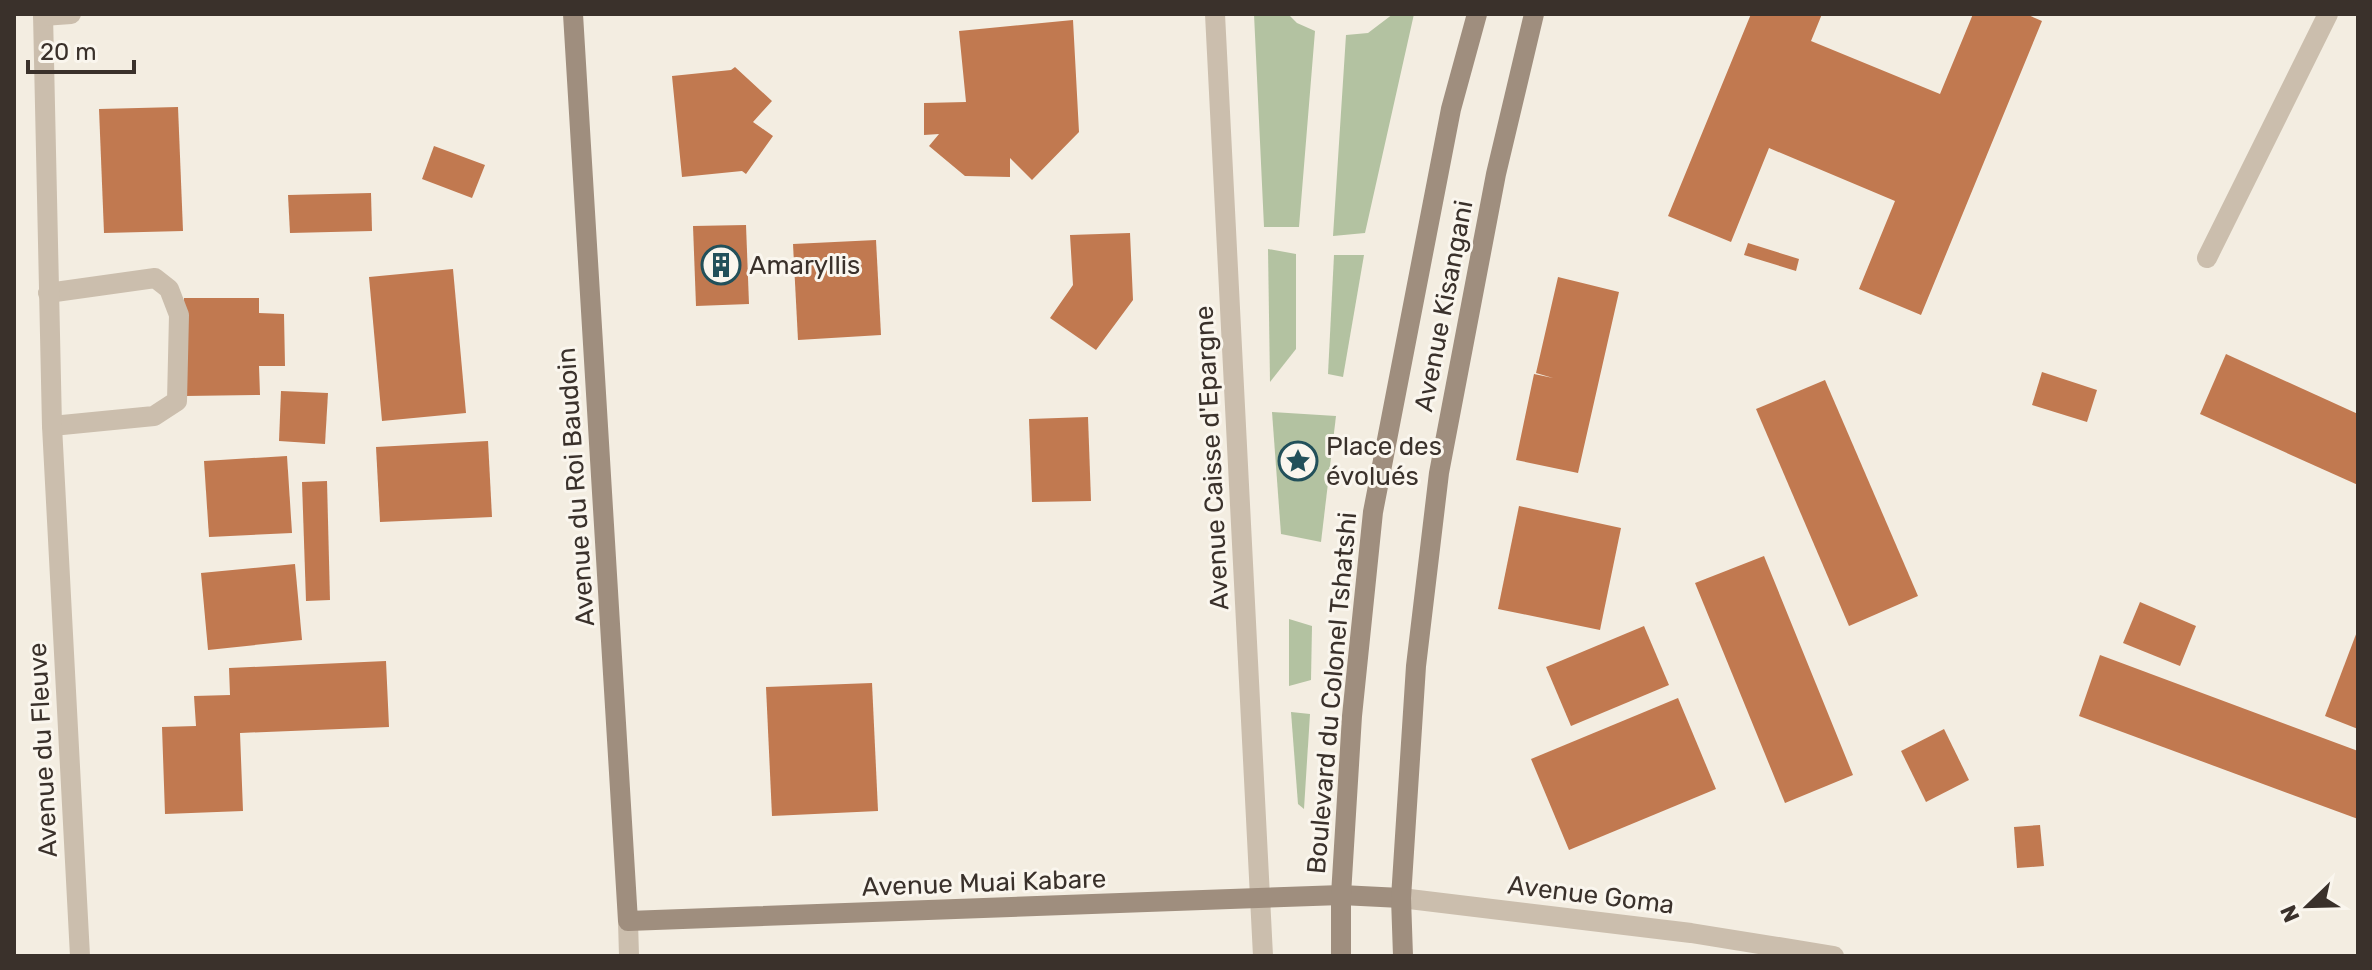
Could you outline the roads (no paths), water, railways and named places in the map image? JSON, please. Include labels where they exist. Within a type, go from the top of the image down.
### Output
[{"type":"street","points":[[43,15],[71,14]]},
{"type":"street","name":"Avenue du Roi Baudoin","points":[[573,14],[629,956]]},
{"type":"street","name":"Avenue Caisse d'Epargne","points":[[1215,14],[1263,956]]},
{"type":"street","name":"Boulevard du Colonel Tshatshi","points":[[1341,956],[1341,895],[1352,716],[1373,512],[1451,109],[1477,14]]},
{"type":"street","name":"Avenue Kisangani","points":[[1401,898],[1416,666],[1439,473],[1496,174],[1534,14]]},
{"type":"street","points":[[2207,258],[2328,14]]},
{"type":"street","name":"Avenue du Fleuve","points":[[43,15],[52,426],[80,956]]},
{"type":"street","points":[[48,293],[155,278],[169,289],[179,315],[177,401],[154,416],[52,426]]},
{"type":"street","name":"Avenue Muai Kabare","points":[[628,921],[1341,895]]},
{"type":"street","name":"Avenue Goma","points":[[1341,895],[1401,898],[1691,933],[1772,951],[1834,956]]},
{"type":"street","points":[[1401,898],[1403,956]]},
{"type":"place","name":"Amaryllis","points":[[721,265]]},
{"type":"place","name":"Place des évolués","points":[[1298,461]]}]
